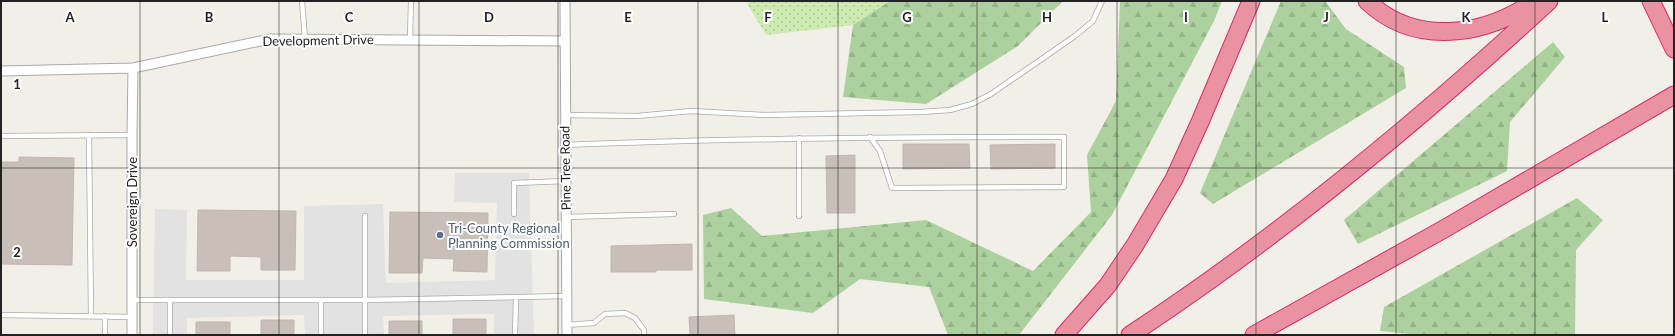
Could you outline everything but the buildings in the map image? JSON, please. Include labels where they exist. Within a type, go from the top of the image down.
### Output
[{"type":"highway","points":[[1064,335],[1108,285],[1135,245],[1174,180],[1251,1]]},
{"type":"highway","points":[[1367,1],[1379,10],[1402,22],[1432,31],[1459,32],[1487,26],[1511,16],[1535,1]]},
{"type":"highway","points":[[1130,335],[1204,286],[1328,190],[1486,58],[1549,1]]},
{"type":"highway","points":[[1651,1],[1674,49]]},
{"type":"highway","points":[[1254,335],[1444,230],[1674,95]]},
{"type":"street","name":"Pine Tree Road","points":[[565,1],[564,115],[566,145],[567,335]]},
{"type":"street","name":"Development Drive","points":[[1,71],[133,68],[270,38],[565,41]]},
{"type":"street","name":"Sovereign Drive","points":[[132,335],[133,68]]},
{"type":"lane","points":[[302,1],[305,39]]},
{"type":"lane","points":[[410,39],[411,1]]},
{"type":"lane","points":[[564,115],[637,116],[691,111],[765,115],[921,112],[950,110],[972,104],[991,94],[1075,36],[1092,21],[1102,1]]},
{"type":"lane","points":[[89,135],[91,316]]},
{"type":"lane","points":[[1,136],[132,135]]},
{"type":"lane","points":[[566,145],[799,138],[1064,136],[1064,187],[892,188],[880,151],[870,138]]},
{"type":"lane","points":[[799,138],[799,216]]},
{"type":"lane","points":[[514,214],[514,183],[566,181]]},
{"type":"lane","points":[[566,217],[674,214]]},
{"type":"lane","points":[[365,216],[365,335]]},
{"type":"lane","points":[[132,300],[366,300],[567,296]]},
{"type":"lane","points":[[515,335],[516,298]]},
{"type":"lane","points":[[170,300],[170,335]]},
{"type":"lane","points":[[321,300],[321,335]]},
{"type":"lane","points":[[567,325],[594,323],[605,314],[625,313],[635,318],[644,330],[644,335]]},
{"type":"lane","points":[[1,315],[132,317]]},
{"type":"lane","points":[[105,316],[105,335]]},
{"type":"green space","points":[[751,1],[890,1],[853,25],[766,35],[747,4]]},
{"type":"green space","points":[[890,1],[1063,1],[1018,46],[926,104],[843,97],[853,25]]},
{"type":"green space","points":[[1120,1],[1222,1],[1214,21],[1112,215],[1019,335],[948,335],[929,287],[860,279],[813,313],[704,299],[703,215],[731,208],[762,236],[926,220],[1033,271],[1091,212],[1087,155],[1116,101]]},
{"type":"green space","points":[[1281,1],[1325,1],[1346,29],[1404,67],[1406,88],[1213,204],[1200,193]]},
{"type":"green space","points":[[1553,42],[1565,57],[1510,122],[1507,171],[1358,244],[1344,220]]},
{"type":"green space","points":[[1577,198],[1603,220],[1576,250],[1575,335],[1421,335],[1380,331],[1384,307]]},
{"type":"shaded area","points":[[455,173],[529,173],[534,335],[494,335],[494,314],[383,316],[384,335],[305,335],[304,315],[187,318],[187,335],[153,335],[155,209],[187,210],[186,280],[304,280],[304,206],[383,204],[386,283],[495,280],[497,203],[454,202]]},
{"type":"place","name":"Tri-County Regional Planning Commission","points":[[440,235]]}]
